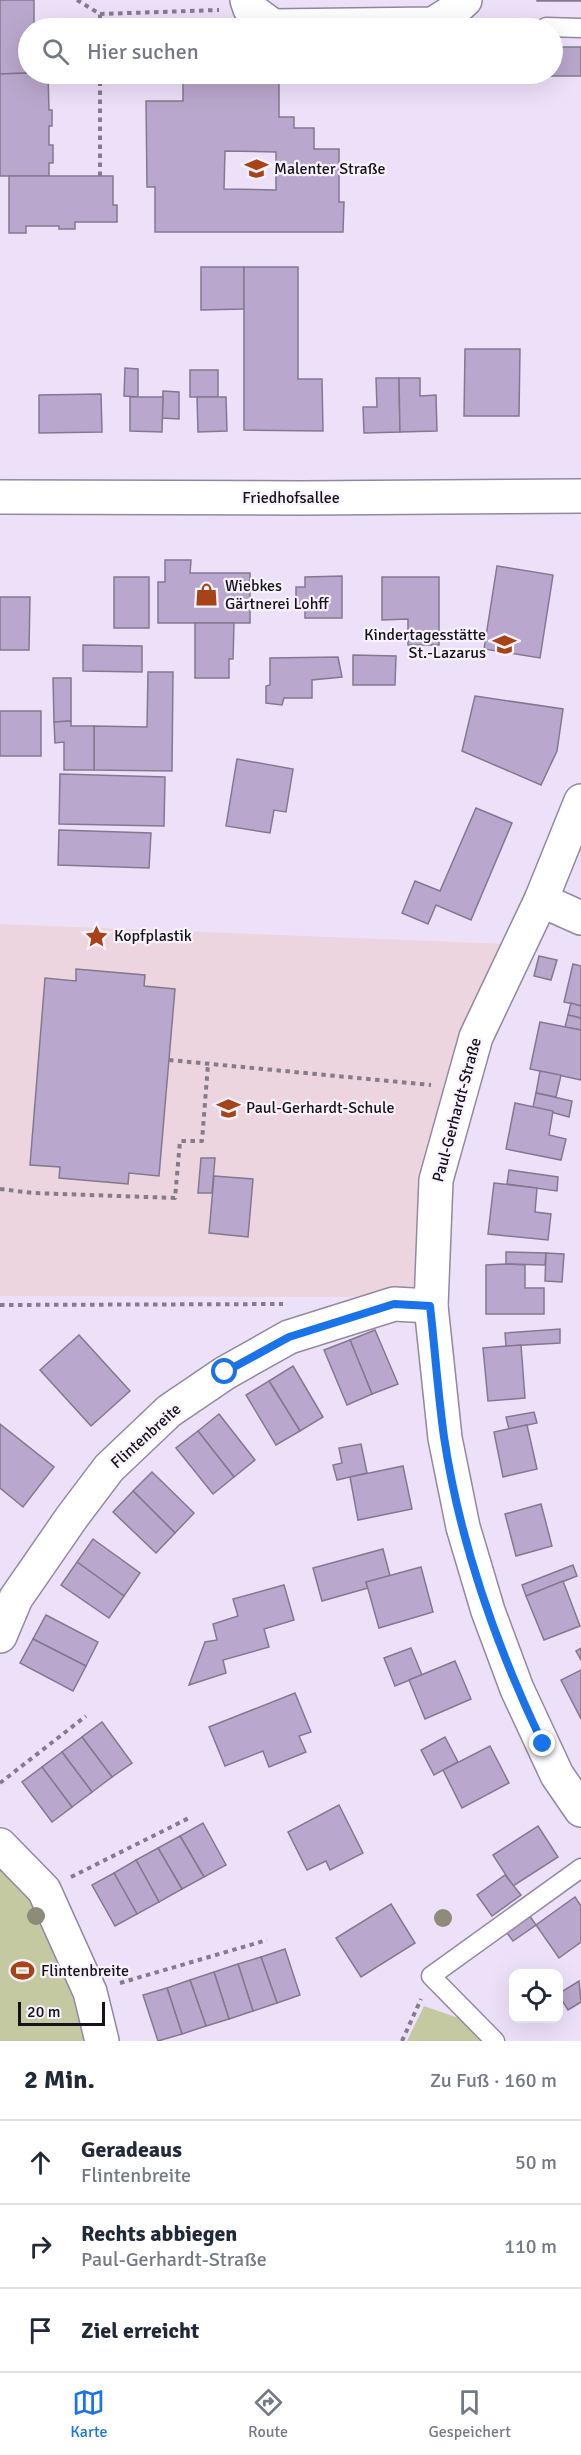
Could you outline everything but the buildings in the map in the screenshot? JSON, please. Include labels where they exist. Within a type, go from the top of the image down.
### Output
[{"type":"street","points":[[442,18],[465,0]]},
{"type":"street","points":[[248,5],[263,18]]},
{"type":"street","name":"Friedhofsallee","points":[[0,497],[581,496]]},
{"type":"street","name":"Paul-Gerhardt-Straße","points":[[581,801],[541,900],[476,1037],[436,1180],[430,1306],[445,1438],[463,1527],[488,1611],[517,1689],[557,1775],[581,1810]]},
{"type":"street","points":[[541,900],[581,918]]},
{"type":"street","name":"Flintenbreite","points":[[0,1636],[16,1599],[78,1509],[110,1468],[169,1411],[225,1372],[289,1337],[394,1304],[430,1306]]},
{"type":"street","points":[[0,1845],[44,1890],[90,1992],[102,2041]]},
{"type":"lane","points":[[563,27],[581,28]]},
{"type":"lane","points":[[495,2041],[431,1976],[581,1868]]},
{"type":"path","points":[[77,0],[100,14],[248,5]]},
{"type":"path","points":[[100,84],[100,176]]},
{"type":"path","points":[[169,1060],[461,1088]]},
{"type":"path","points":[[0,1189],[33,1193],[175,1198],[180,1141],[202,1141],[208,1064]]},
{"type":"path","points":[[0,1305],[290,1304]]},
{"type":"path","points":[[0,1783],[86,1716]]},
{"type":"path","points":[[44,1890],[191,1817]]},
{"type":"path","points":[[90,1992],[267,1940]]},
{"type":"path","points":[[402,2041],[431,1976]]},
{"type":"shaded area","name":"Paul-Gerhardt-Schule","points":[[0,924],[510,944],[418,1291],[348,1297],[0,1296]]},
{"type":"green space","name":"Flintenbreite","points":[[0,1858],[30,1885],[94,2041],[0,2041]]},
{"type":"green space","points":[[424,2006],[467,2021],[491,2041],[407,2041]]},
{"type":"place","name":"Malenter Straße","points":[[256,169]]},
{"type":"place","name":"Wiebkes Gärtnerei Lohff","points":[[207,595]]},
{"type":"place","name":"Kindertagesstätte St.-Lazarus","points":[[504,644]]},
{"type":"place","name":"Kopfplastik","points":[[96,936]]},
{"type":"place","name":"Paul-Gerhardt-Schule","points":[[228,1108]]},
{"type":"place","name":"Flintenbreite","points":[[23,1971]]},
{"type":"route","points":[[225,1372],[289,1337],[394,1304],[430,1306],[445,1438],[463,1527],[488,1611],[517,1689],[543,1744]]}]
